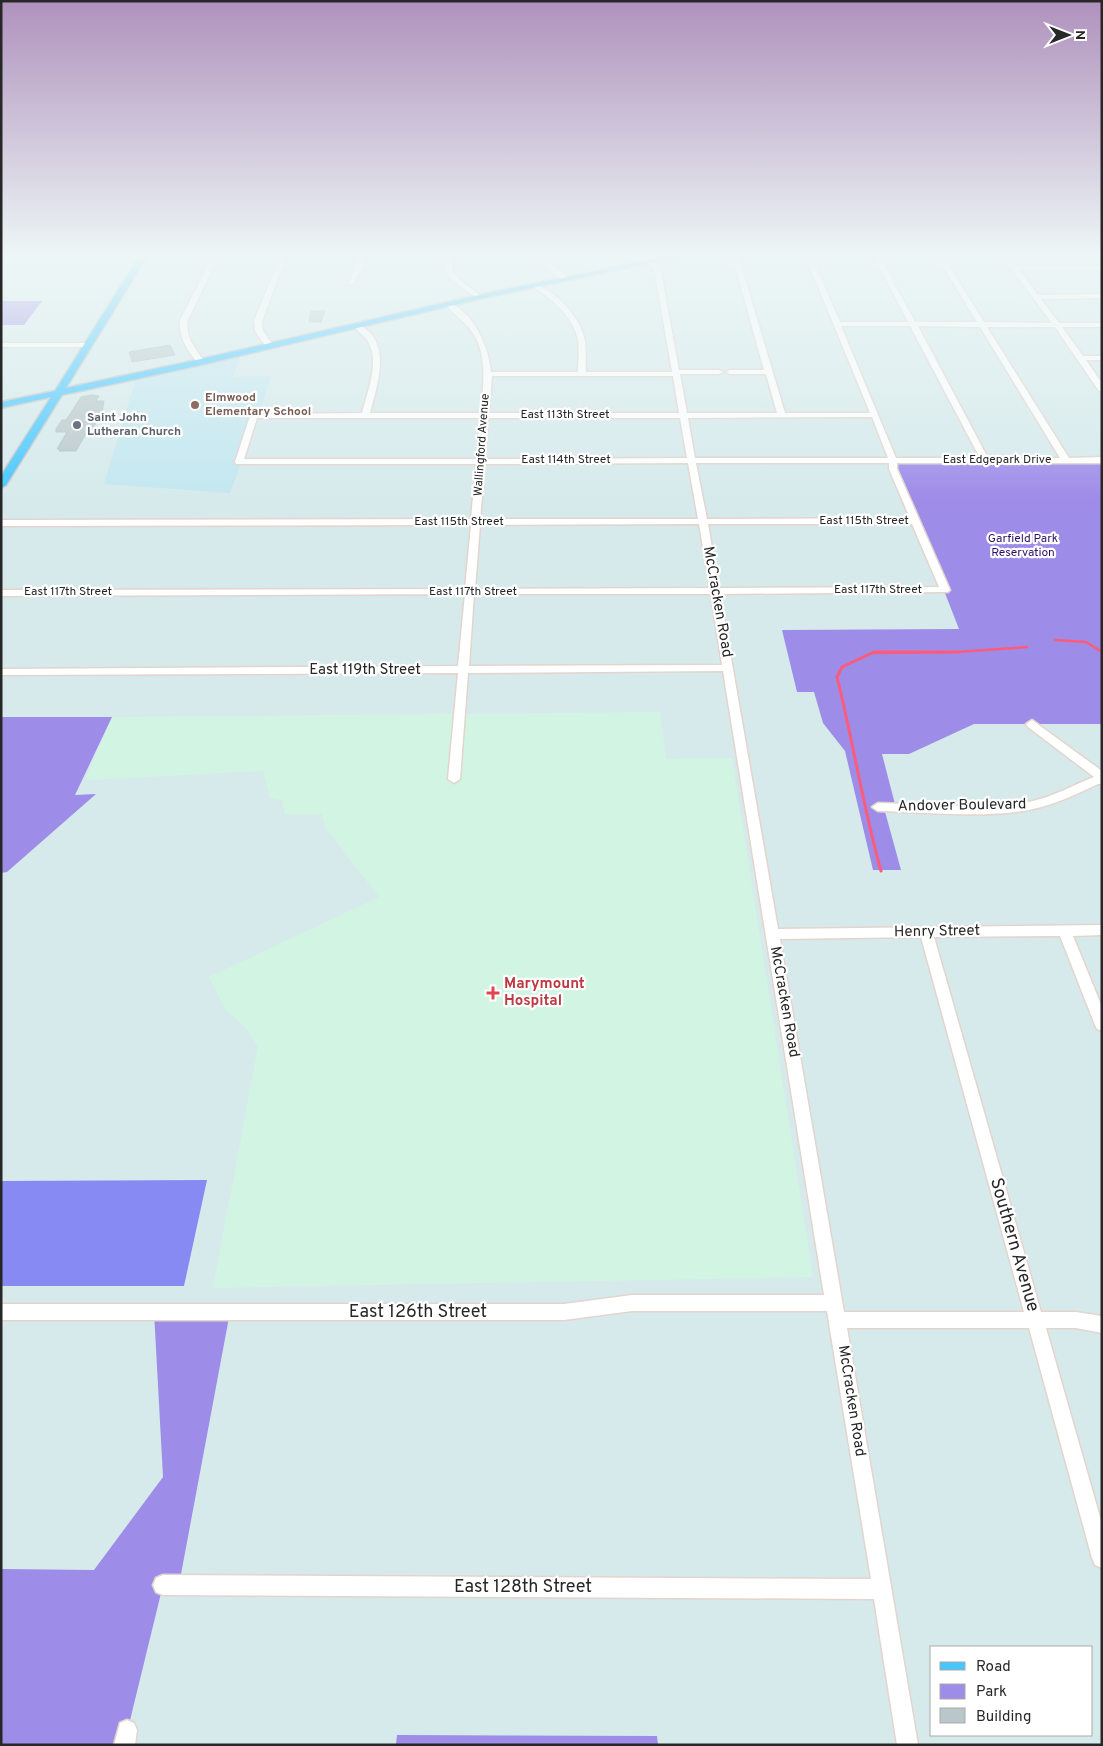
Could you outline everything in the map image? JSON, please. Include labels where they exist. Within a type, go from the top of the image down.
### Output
[{"type":"main road","points":[[1,487],[32,444],[33,434],[93,336]]},
{"type":"main road","points":[[1,405],[201,362],[308,336]]},
{"type":"street","points":[[184,336],[201,362]]},
{"type":"street","points":[[263,336],[268,345]]},
{"type":"street","points":[[365,416],[377,365],[375,348],[368,336]]},
{"type":"street","name":"Wallingford Avenue","points":[[454,779],[488,374],[486,353],[479,336]]},
{"type":"street","points":[[580,336],[582,374]]},
{"type":"street","name":"McCracken Road","points":[[669,336],[715,591],[908,1745]]},
{"type":"street","points":[[759,336],[781,414]]},
{"type":"street","points":[[843,336],[893,460],[893,469],[916,521]]},
{"type":"street","points":[[920,336],[985,460]]},
{"type":"street","points":[[990,336],[1066,460]]},
{"type":"street","points":[[1065,336],[1102,389]]},
{"type":"street","points":[[1,345],[88,345]]},
{"type":"street","points":[[1079,358],[1102,358]]},
{"type":"street","points":[[488,374],[719,372]]},
{"type":"street","points":[[730,372],[769,372]]},
{"type":"street","name":"East 113th Street","points":[[239,462],[254,416],[875,415]]},
{"type":"street","name":"East Edgepark Drive","points":[[893,460],[1102,460]]},
{"type":"street","name":"East 114th Street","points":[[239,462],[893,460]]},
{"type":"street","name":"East 115th Street","points":[[1,523],[916,521]]},
{"type":"street","name":"East 117th Street","points":[[1,593],[945,590],[916,521]]},
{"type":"street","name":"East 119th Street","points":[[1,672],[728,668]]},
{"type":"street","points":[[1032,724],[1102,778]]},
{"type":"street","name":"Andover Boulevard","points":[[878,807],[991,808],[1032,805],[1065,795],[1102,778]]},
{"type":"street","points":[[1064,930],[1102,1025]]},
{"type":"street","name":"Henry Street","points":[[772,934],[1102,930]]},
{"type":"street","name":"Southern Avenue","points":[[926,932],[1102,1558]]},
{"type":"street","name":"East 126th Street","points":[[1,1312],[564,1312],[632,1303],[1035,1320],[1076,1320],[1102,1325]]},
{"type":"street","name":"East 128th Street","points":[[163,1585],[883,1589]]},
{"type":"shaded area","name":"Elmwood Elementary School","points":[[242,352],[233,377],[271,376],[253,433],[230,493],[104,484],[137,375]]},
{"type":"shaded area","name":"Marymount Hospital","points":[[660,712],[666,759],[732,758],[813,1277],[213,1288],[258,1047],[247,1029],[225,1009],[209,977],[379,897],[325,827],[322,814],[285,814],[282,800],[270,798],[263,771],[90,780],[86,777],[112,717]]},
{"type":"shaded area","points":[[207,1180],[184,1286],[1,1286],[1,1181]]},
{"type":"green space","name":"Garfield Park Reservation","points":[[893,460],[1102,460],[1102,724],[974,724],[909,754],[882,754],[896,808],[884,808],[901,870],[873,870],[845,751],[823,723],[814,692],[797,692],[782,630],[959,629]]},
{"type":"green space","points":[[1,717],[112,717],[75,795],[96,794],[7,872],[1,873]]},
{"type":"green space","points":[[154,1312],[230,1312],[179,1585],[163,1585],[124,1745],[1,1745],[1,1569],[94,1570],[163,1477]]},
{"type":"green space","points":[[397,1735],[657,1736],[658,1745],[396,1745]]},
{"type":"building","points":[[170,345],[175,355],[132,362],[129,352]]},
{"type":"building","name":"Saint John Lutheran Church","points":[[99,396],[96,401],[104,401],[102,412],[91,432],[87,432],[76,451],[59,451],[60,449],[57,449],[67,432],[56,432],[56,429],[62,420],[66,420],[81,397]]},
{"type":"waterway","points":[[1055,640],[1086,642],[1102,652]]},
{"type":"waterway","points":[[957,652],[1027,647]]},
{"type":"waterway","points":[[881,871],[837,677],[842,667],[874,652],[957,652]]},
{"type":"waterway","points":[[872,653],[957,652]]},
{"type":"place","name":"Elmwood Elementary School","points":[[195,405]]},
{"type":"place","name":"Saint John Lutheran Church","points":[[77,425]]},
{"type":"place","name":"Marymount Hospital","points":[[493,993]]}]
